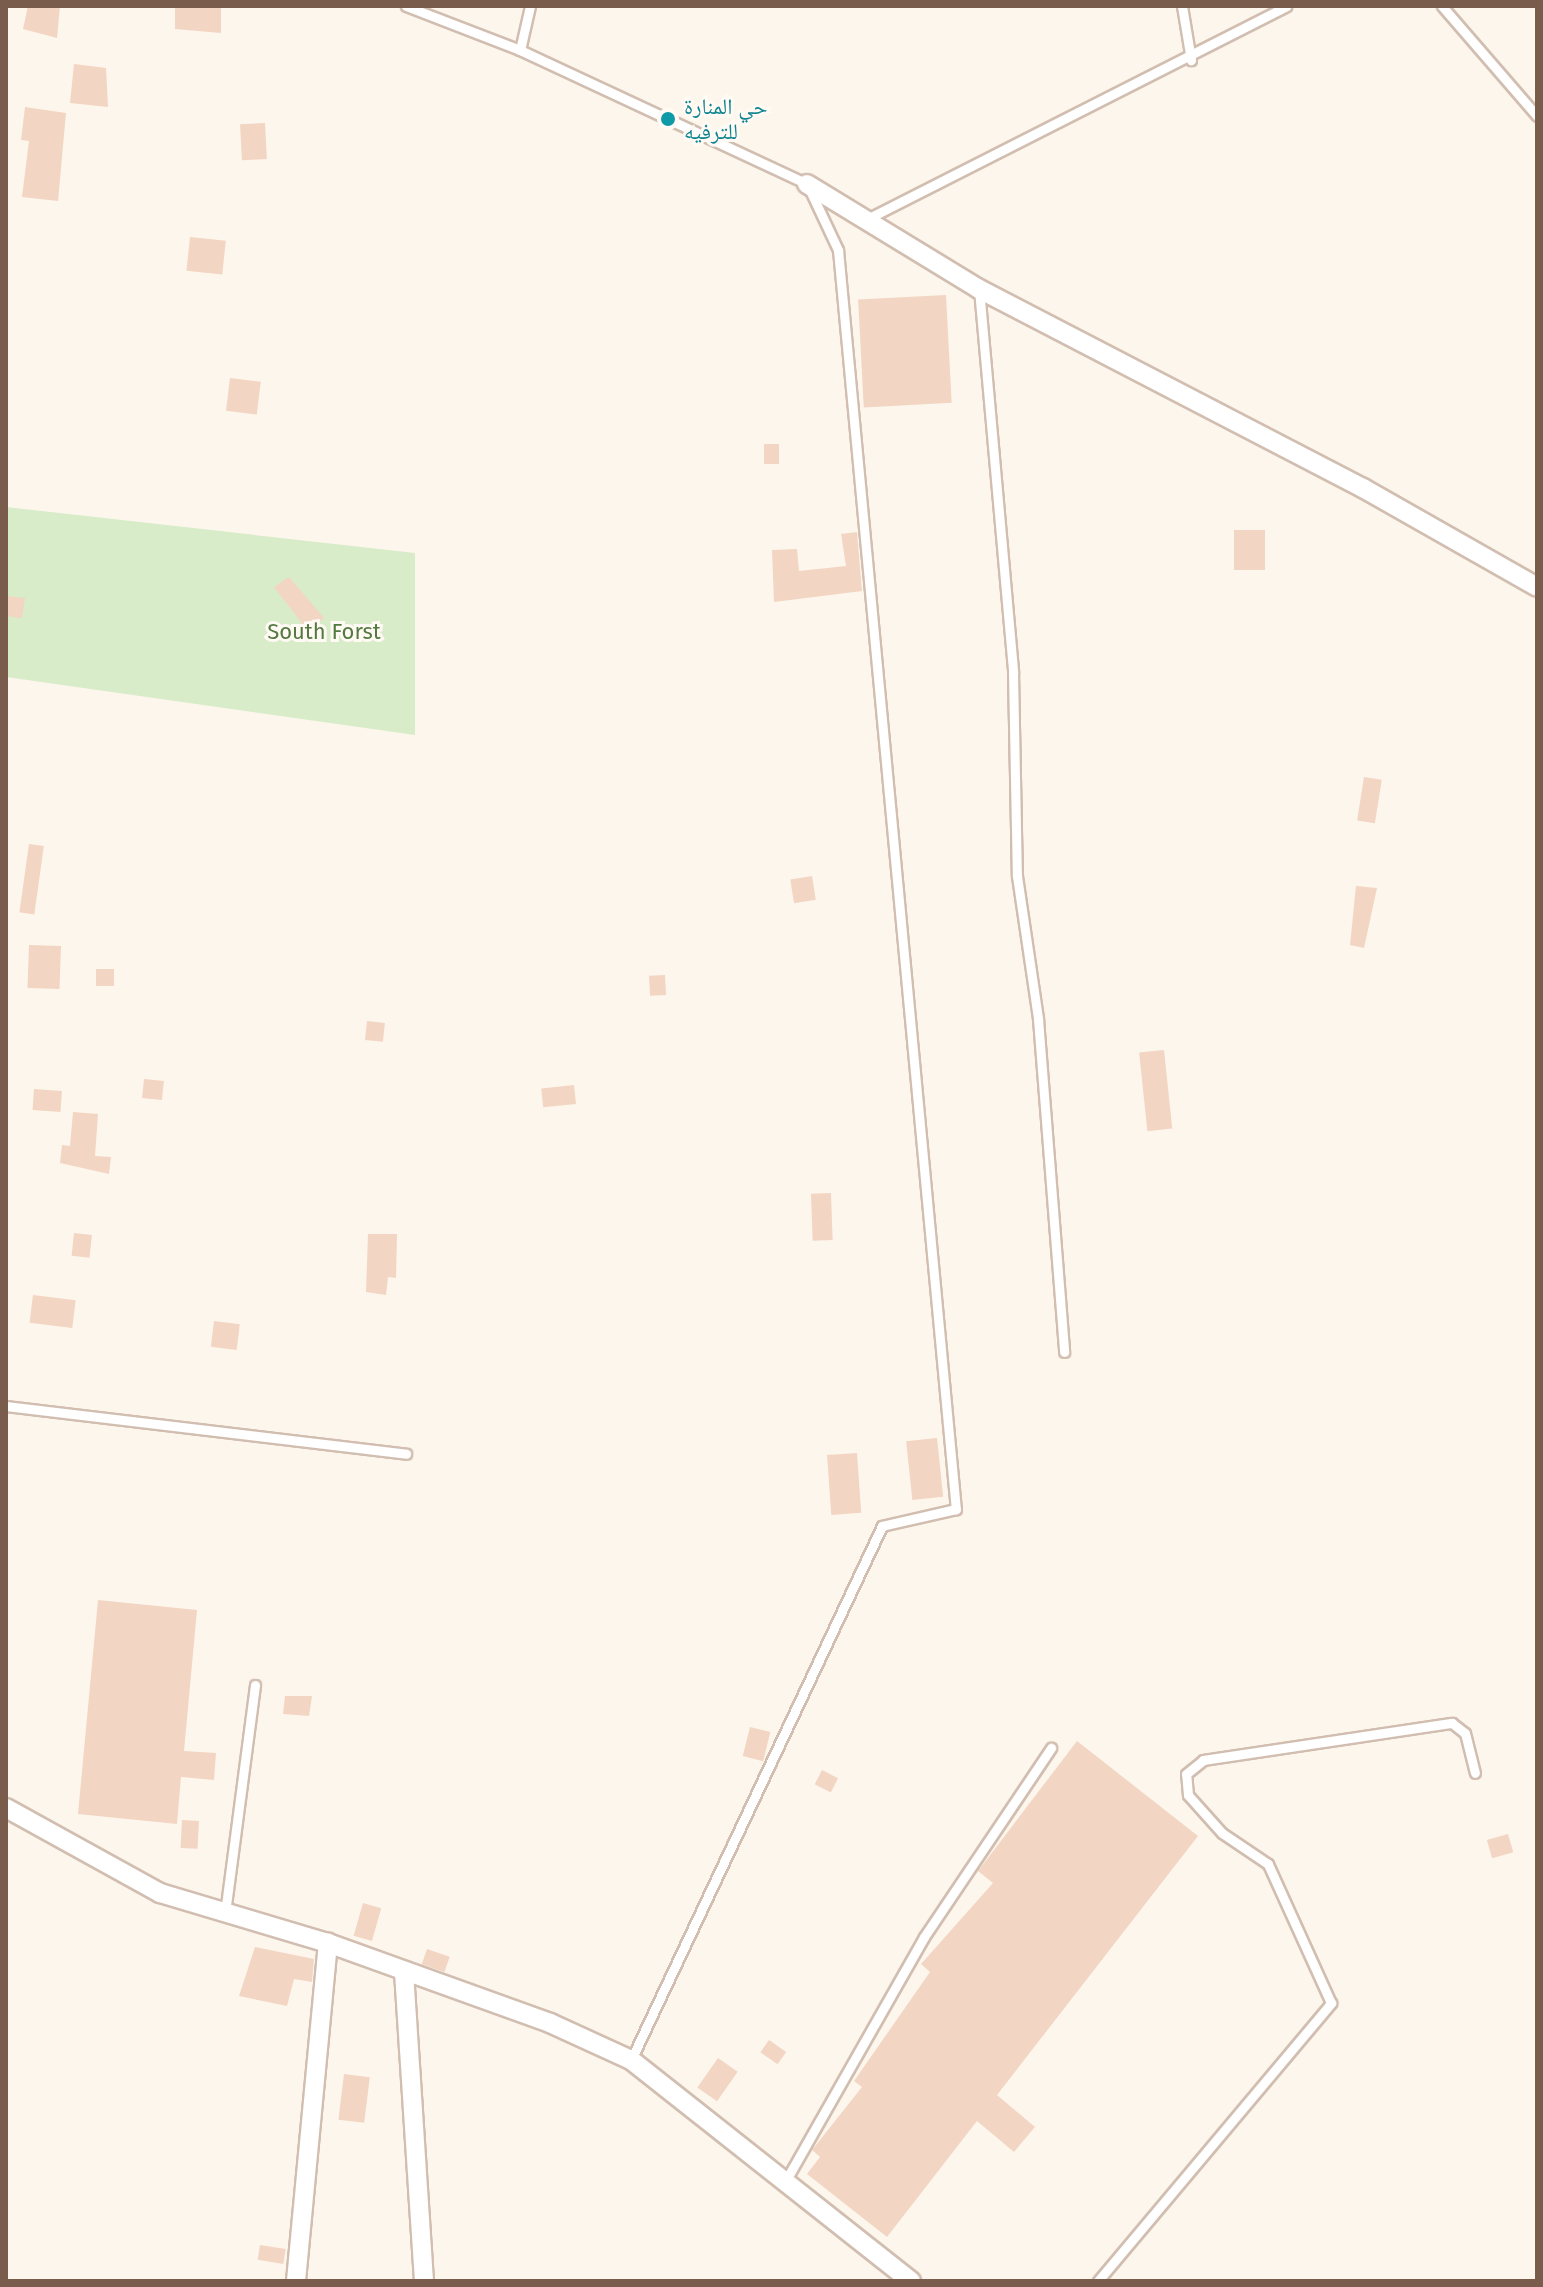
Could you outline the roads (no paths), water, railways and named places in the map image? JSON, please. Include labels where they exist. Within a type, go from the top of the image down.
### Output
[{"type":"street","points":[[807,184],[869,218],[979,289],[1363,488],[1537,587]]},
{"type":"street","points":[[6,1808],[160,1893],[328,1943],[550,2023],[631,2060],[911,2281]]},
{"type":"street","points":[[296,2281],[328,1943]]},
{"type":"street","points":[[404,1972],[424,2281]]},
{"type":"lane","points":[[406,6],[520,50],[807,184],[838,250],[956,1509],[882,1526],[631,2060]]},
{"type":"lane","points":[[520,50],[530,6]]},
{"type":"lane","points":[[1182,6],[1191,60]]},
{"type":"lane","points":[[869,218],[1191,60],[1286,6]]},
{"type":"lane","points":[[1442,6],[1537,116]]},
{"type":"lane","points":[[979,289],[1013,673],[1017,876],[1038,1019],[1064,1352]]},
{"type":"lane","points":[[6,1406],[406,1454]]},
{"type":"lane","points":[[225,1913],[255,1685]]},
{"type":"lane","points":[[1098,2281],[1331,2003],[1268,1864],[1222,1833],[1188,1795],[1186,1774],[1203,1760],[1452,1723],[1465,1733],[1475,1773]]},
{"type":"lane","points":[[786,2180],[924,1937],[1051,1748]]},
{"type":"place","name":"حي المنارة للترفيه","points":[[668,119]]},
{"type":"park label","name":"South Forst","points":[[324,632]]}]
